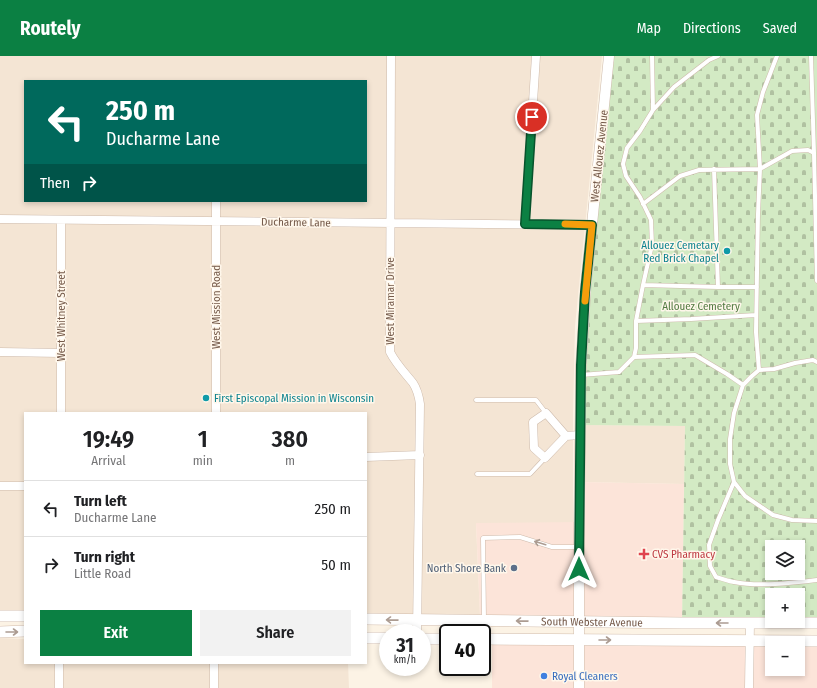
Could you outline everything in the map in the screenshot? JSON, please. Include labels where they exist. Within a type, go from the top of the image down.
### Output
[{"type":"main road","points":[[0,616],[24,616]]},
{"type":"main road","name":"South Webster Avenue","points":[[367,619],[817,623]]},
{"type":"main road","points":[[0,632],[24,632]]},
{"type":"main road","points":[[367,638],[379,638]]},
{"type":"main road","name":"South Webster Avenue","points":[[491,640],[817,641]]},
{"type":"street","name":"West Miramar Drive","points":[[391,56],[390,352],[393,359],[414,384],[420,404],[417,624]]},
{"type":"street","points":[[525,224],[536,56]]},
{"type":"street","name":"West Allouez Avenue","points":[[579,688],[578,622],[581,375],[585,292],[609,56]]},
{"type":"street","name":"West Mission Road","points":[[216,202],[216,412]]},
{"type":"street","name":"Ducharme Lane","points":[[0,219],[592,225]]},
{"type":"street","name":"West Whitney Street","points":[[61,220],[61,412]]},
{"type":"street","points":[[0,352],[61,353]]},
{"type":"street","points":[[566,436],[546,413],[533,422],[534,448],[545,458],[566,436],[580,435]]},
{"type":"street","points":[[367,457],[420,455]]},
{"type":"street","points":[[0,486],[24,486]]},
{"type":"street","points":[[748,688],[750,623]]},
{"type":"street","points":[[59,664],[59,688]]},
{"type":"street","points":[[214,664],[214,688]]},
{"type":"lane","points":[[652,56],[653,110]]},
{"type":"lane","points":[[581,375],[619,372],[634,357],[636,348],[636,321],[652,245],[651,220],[644,204],[626,176],[623,164],[627,148],[653,110],[674,87],[710,60],[718,56]]},
{"type":"lane","points":[[759,370],[756,332],[760,169],[757,115],[776,56]]},
{"type":"lane","points":[[810,56],[817,281]]},
{"type":"lane","points":[[644,204],[680,176],[699,170],[760,169],[792,151],[808,150],[814,153]]},
{"type":"lane","points":[[714,169],[718,288]]},
{"type":"lane","points":[[643,285],[756,288]]},
{"type":"lane","points":[[636,321],[756,315]]},
{"type":"lane","points":[[634,357],[695,355],[728,374],[742,385]]},
{"type":"lane","points":[[817,362],[813,360],[774,369],[759,370],[742,385],[734,413],[730,439],[730,464],[734,482],[744,496],[773,515],[792,520],[817,521]]},
{"type":"lane","points":[[476,400],[536,400],[546,413]]},
{"type":"lane","points":[[477,474],[530,474],[545,458]]},
{"type":"lane","points":[[734,482],[709,545],[710,566],[716,577],[734,582],[752,584],[817,580]]},
{"type":"lane","points":[[484,620],[484,538],[520,537],[552,547],[579,547]]},
{"type":"shaded area","points":[[0,56],[602,56],[575,326],[573,523],[476,524],[480,616],[367,615],[367,412],[24,412],[24,612],[0,612]]},
{"type":"shaded area","points":[[582,425],[685,426],[684,484],[582,482]]},
{"type":"shaded area","points":[[579,482],[684,484],[682,623],[480,616],[476,523],[579,522]]},
{"type":"shaded area","points":[[0,638],[24,639],[24,664],[348,664],[349,688],[0,688]]},
{"type":"shaded area","points":[[492,640],[765,641],[765,676],[805,676],[805,641],[817,641],[817,688],[492,688]]},
{"type":"green space","name":"Allouez Cemetery","points":[[609,56],[817,56],[817,623],[805,623],[805,588],[765,588],[765,623],[682,623],[685,426],[580,425]]},
{"type":"slow traffic","points":[[565,224],[592,225],[585,301]]},
{"type":"place","name":"Allouez Cemetary Red Brick Chapel","points":[[727,251]]},
{"type":"place","name":"First Episcopal Mission in Wisconsin","points":[[206,398]]},
{"type":"place","name":"CVS Pharmacy","points":[[644,554]]},
{"type":"place","name":"North Shore Bank","points":[[514,568]]},
{"type":"place","name":"Royal Cleaners","points":[[544,676]]},
{"type":"route","points":[[532,117],[525,224],[592,225],[585,292],[581,365],[579,569]]}]
